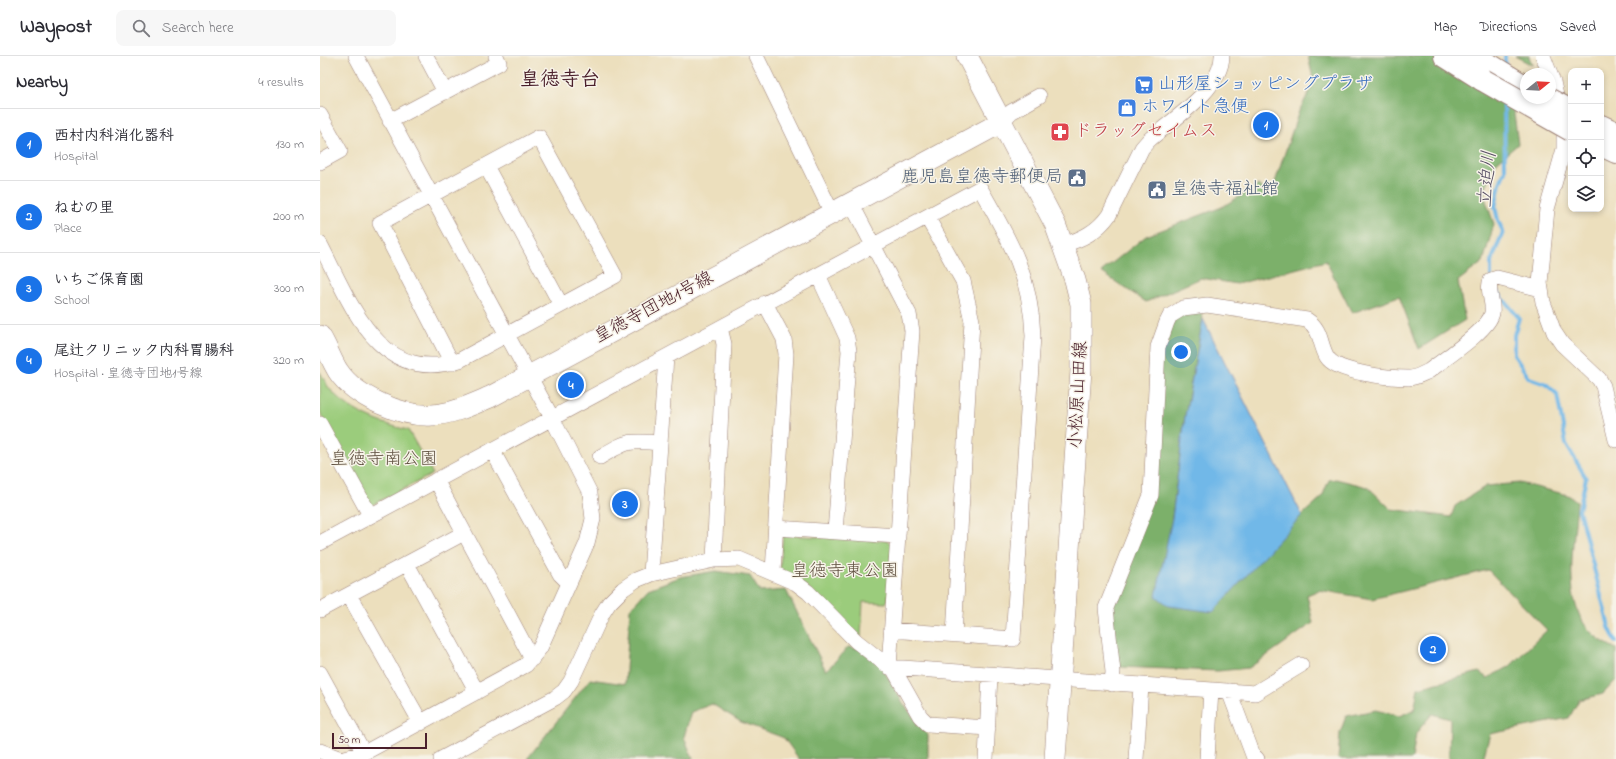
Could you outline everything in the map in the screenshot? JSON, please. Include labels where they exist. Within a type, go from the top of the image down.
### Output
[{"type":"main road","points":[[1445,56],[1481,66],[1520,84]]},
{"type":"main road","points":[[1481,66],[1568,128]]},
{"type":"main road","points":[[1556,103],[1568,109]]},
{"type":"main road","points":[[1604,127],[1616,133]]},
{"type":"main road","points":[[1604,146],[1616,152]]},
{"type":"street","points":[[320,752],[342,758],[364,753],[526,666],[540,648],[591,531],[592,506],[590,493],[552,418],[356,56]]},
{"type":"street","points":[[426,56],[445,92]]},
{"type":"street","points":[[390,121],[499,63],[496,56]]},
{"type":"street","points":[[756,56],[832,213]]},
{"type":"street","name":"小松原山田線","points":[[966,56],[1055,224],[1077,286],[1081,304],[1081,370],[1055,759]]},
{"type":"street","points":[[1063,245],[1083,238],[1102,225],[1109,215],[1142,148],[1149,140],[1205,93],[1219,72],[1222,56]]},
{"type":"street","points":[[1543,56],[1553,82],[1564,131],[1564,149],[1547,209],[1540,283],[1543,302],[1554,332],[1562,344],[1599,379],[1604,386],[1616,440]]},
{"type":"street","points":[[1002,122],[1012,112],[1039,96]]},
{"type":"street","points":[[320,115],[340,151],[320,162]]},
{"type":"street","name":"皇徳寺団地1号線","points":[[320,336],[339,372],[358,391],[380,403],[404,412],[431,415],[460,410],[490,398],[1002,122]]},
{"type":"street","points":[[320,244],[359,316],[375,341],[394,356],[407,362],[432,365],[452,363],[615,276],[539,137],[380,223],[452,363]]},
{"type":"street","points":[[486,166],[561,305]]},
{"type":"street","points":[[320,543],[980,188],[1018,258],[1032,311],[1033,336],[1013,639],[891,630]]},
{"type":"street","points":[[851,203],[909,314],[912,331],[891,630],[891,667]]},
{"type":"street","points":[[926,216],[963,281],[972,321],[954,635]]},
{"type":"street","points":[[818,275],[847,338],[850,351],[835,532]]},
{"type":"street","points":[[1112,684],[1106,608],[1151,495],[1158,348],[1170,316],[1183,308],[1207,305],[1307,320],[1316,326],[1327,357],[1336,366],[1352,372],[1408,378],[1418,376],[1429,371],[1489,322],[1492,307],[1489,284],[1491,280],[1497,278],[1541,289]]},
{"type":"street","points":[[765,303],[784,339],[786,354],[773,572]]},
{"type":"street","points":[[714,560],[724,344],[720,328]]},
{"type":"street","points":[[651,574],[666,357]]},
{"type":"street","points":[[320,424],[370,515]]},
{"type":"street","points":[[600,457],[625,442],[636,440],[660,443]]},
{"type":"street","points":[[492,450],[560,574],[569,583]]},
{"type":"street","points":[[436,480],[532,659]]},
{"type":"street","points":[[776,528],[898,536]]},
{"type":"street","points":[[320,610],[464,533]]},
{"type":"street","points":[[441,759],[555,698],[564,691],[571,681],[602,614],[609,603],[623,588],[636,580],[651,574],[714,560],[739,559],[773,572],[796,583],[818,600],[856,641],[891,667],[920,716],[928,724],[988,728]]},
{"type":"street","points":[[407,564],[477,692]]},
{"type":"street","points":[[349,594],[420,723]]},
{"type":"street","points":[[891,667],[1112,684],[1255,693],[1301,665]]},
{"type":"street","points":[[320,673],[364,753]]},
{"type":"street","points":[[986,759],[990,675]]},
{"type":"street","points":[[1136,759],[1142,686]]},
{"type":"street","points":[[1207,759],[1212,690]]},
{"type":"street","points":[[1229,691],[1253,755],[1257,759]]},
{"type":"green space","points":[[1308,56],[1432,56],[1513,106],[1518,144],[1493,166],[1484,195],[1494,224],[1483,262],[1458,281],[1465,320],[1419,349],[1399,296],[1352,313],[1326,261],[1237,284],[1201,278],[1146,302],[1101,272],[1146,236],[1222,207],[1258,185],[1271,194],[1299,111],[1314,83]]},
{"type":"green space","points":[[1515,56],[1529,56],[1532,65]]},
{"type":"green space","points":[[1198,298],[1203,319],[1185,416],[1172,518],[1302,515],[1322,497],[1329,480],[1336,479],[1368,487],[1391,509],[1451,517],[1455,506],[1486,486],[1520,483],[1568,495],[1577,501],[1572,554],[1572,573],[1573,591],[1577,608],[1584,623],[1595,636],[1616,649],[1616,680],[1603,694],[1579,700],[1569,718],[1490,734],[1483,759],[1449,758],[1450,719],[1432,714],[1416,733],[1412,759],[1338,759],[1340,733],[1346,716],[1376,710],[1399,716],[1414,710],[1418,688],[1479,672],[1487,678],[1509,667],[1547,630],[1488,570],[1372,599],[1319,590],[1307,595],[1313,623],[1249,668],[1218,671],[1118,667],[1110,609],[1151,491],[1161,352],[1178,305],[1189,299]]},
{"type":"green space","name":"皇徳寺南公園","points":[[320,372],[336,396],[355,410],[376,420],[408,430],[433,474],[372,505],[367,504],[320,412]]},
{"type":"green space","name":"皇徳寺東公園","points":[[783,535],[888,541],[892,545],[888,600],[886,603],[863,602],[861,637],[782,570],[780,567]]},
{"type":"green space","points":[[716,571],[750,576],[760,592],[786,590],[826,671],[848,647],[860,649],[882,667],[905,706],[928,735],[928,759],[799,759],[784,738],[741,722],[712,704],[691,712],[684,737],[693,759],[527,759],[590,679],[625,684],[630,609],[648,589],[680,577]]},
{"type":"water","points":[[1203,319],[1302,515],[1213,612],[1169,606],[1156,596],[1172,518],[1185,416]]},
{"type":"waterway","name":"立迫川","points":[[1505,56],[1505,66]]},
{"type":"waterway","name":"立迫川","points":[[1491,276],[1491,262],[1503,232],[1495,207],[1500,183],[1505,171],[1504,100]]},
{"type":"waterway","name":"立迫川","points":[[1494,288],[1519,318],[1514,335],[1514,355],[1529,378],[1546,384],[1557,394],[1566,444],[1586,478],[1579,510],[1609,627],[1616,642]]},
{"type":"place","name":"山形屋ショッピングプラザ","points":[[1144,85]]},
{"type":"place","name":"ホワイト急便","points":[[1127,108]]},
{"type":"place","name":"西村内科消化器科","points":[[1266,125]]},
{"type":"place","name":"ドラッグセイムス","points":[[1060,132]]},
{"type":"place","name":"鹿児島皇徳寺郵便局","points":[[1077,178]]},
{"type":"place","name":"皇徳寺福祉館","points":[[1157,190]]},
{"type":"place","name":"尾辻クリニック内科胃腸科","points":[[571,385]]},
{"type":"place","name":"いちご保育園","points":[[625,504]]},
{"type":"place","name":"ねむの里","points":[[1433,649]]},
{"type":"district","name":"皇徳寺台","points":[[560,80]]}]
